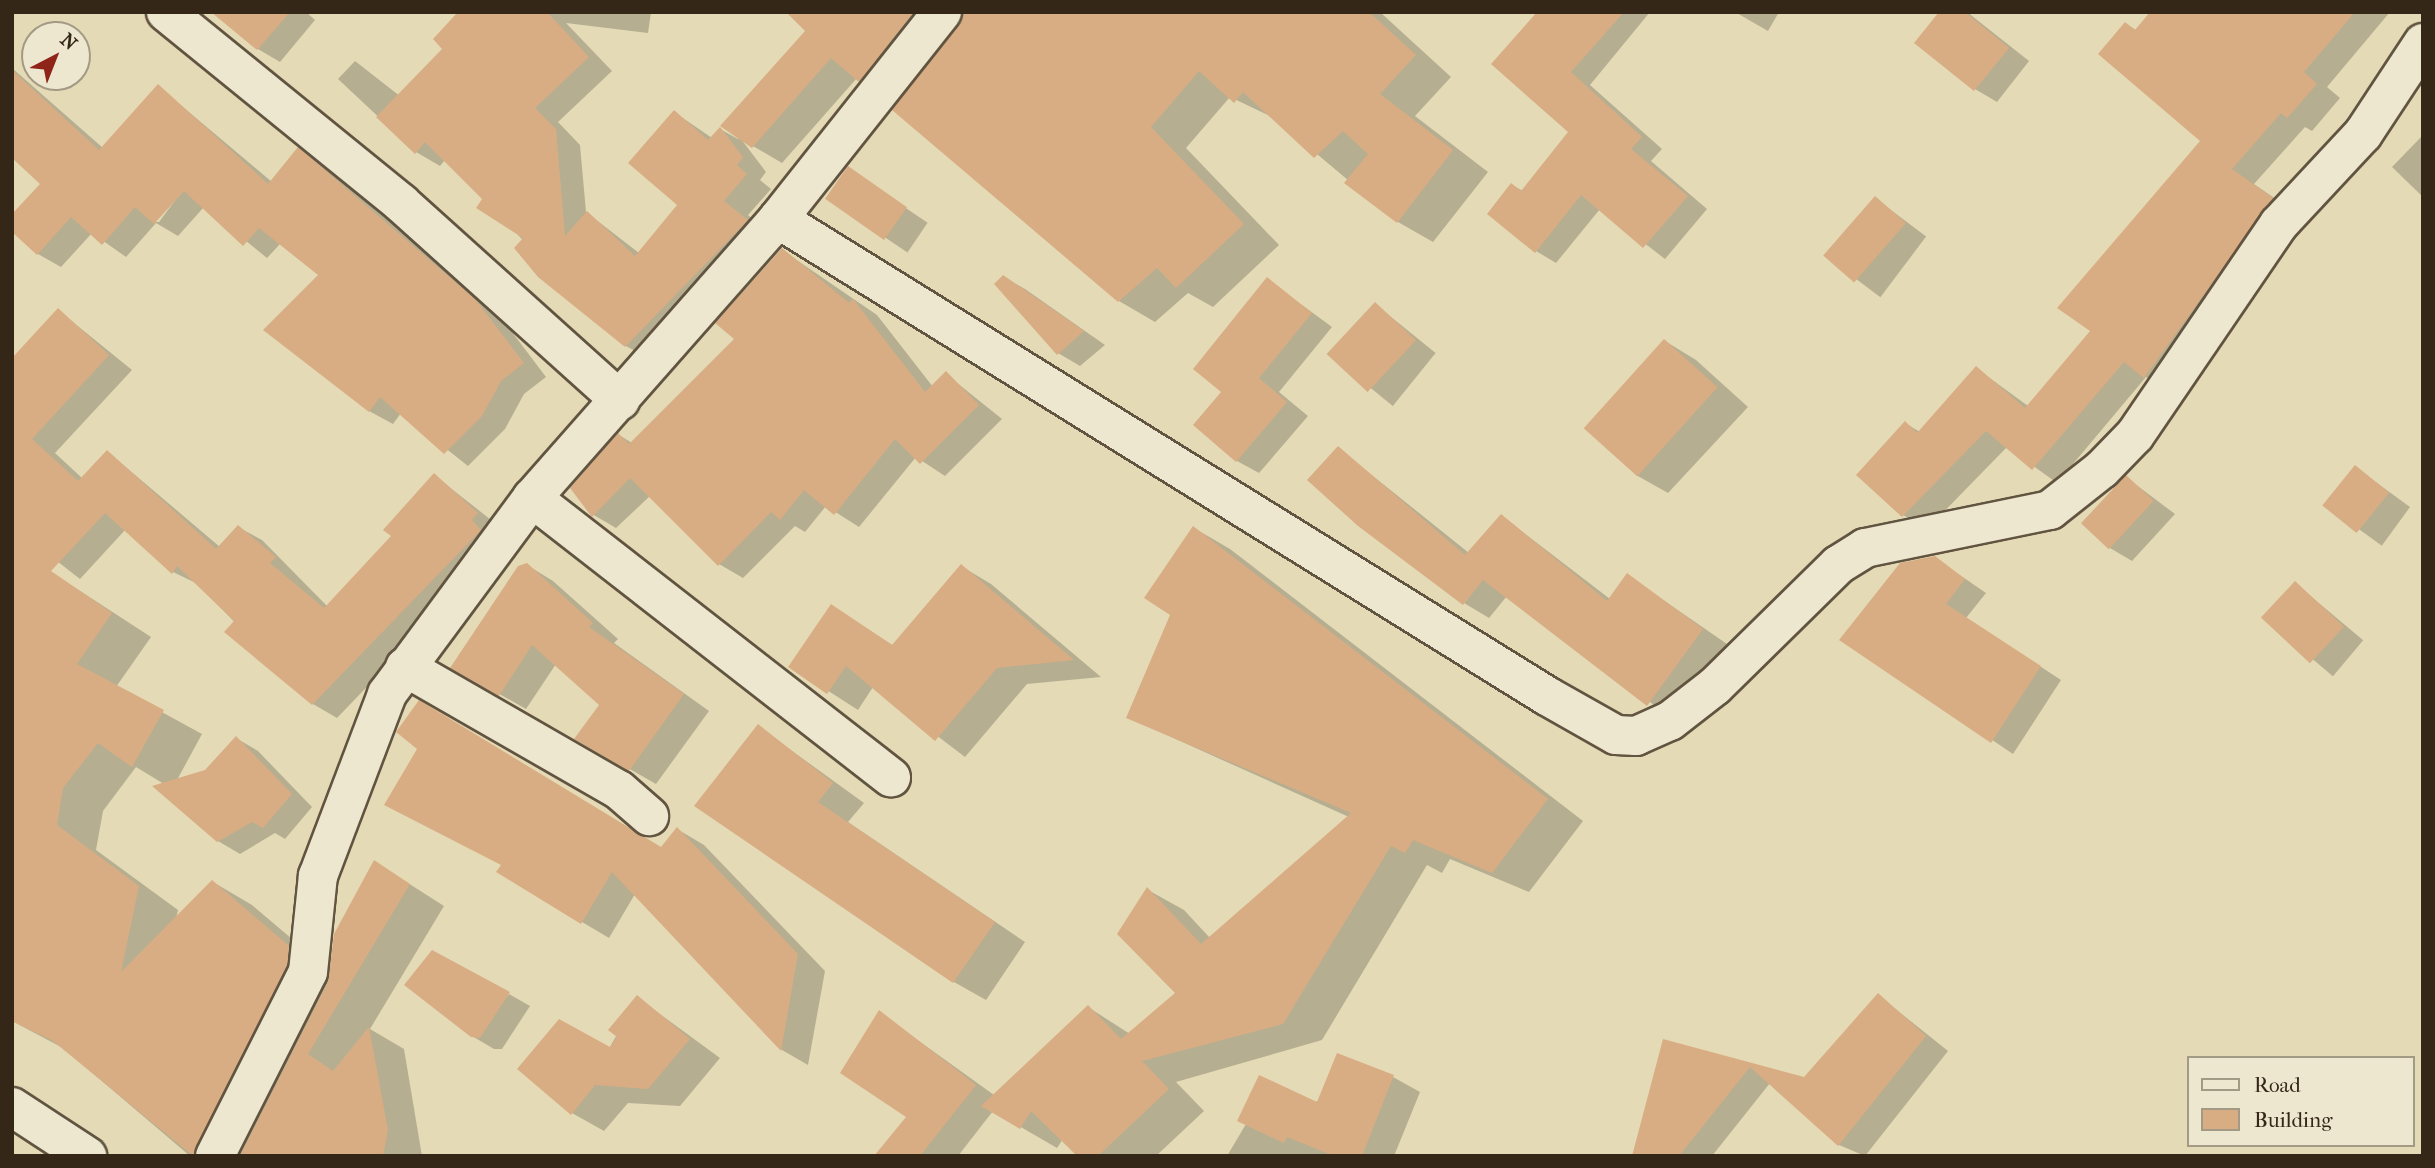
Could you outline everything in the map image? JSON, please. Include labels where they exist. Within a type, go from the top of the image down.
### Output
[{"type":"street","points":[[166,12],[401,203],[620,400]]},
{"type":"street","points":[[215,1156],[308,972],[318,876],[378,714],[405,667],[532,498],[778,219],[942,12]]},
{"type":"street","points":[[778,219],[1547,696],[1616,735],[1636,736],[1670,721],[1715,686],[1838,565],[1866,548],[2050,510],[2102,469],[2135,435],[2280,224],[2362,134],[2423,43]]},
{"type":"street","points":[[532,498],[891,777]]},
{"type":"street","points":[[405,667],[619,790],[649,816]]},
{"type":"street","points":[[12,1107],[87,1156]]},
{"type":"building","points":[[211,12],[290,12],[257,50]]},
{"type":"building","points":[[547,12],[589,57],[535,108],[556,129],[565,236],[587,211],[635,256],[677,205],[628,163],[674,110],[708,140],[720,127],[743,157],[737,165],[747,174],[724,201],[748,220],[625,347],[538,277],[514,248],[523,238],[476,208],[482,199],[425,142],[415,154],[376,117],[442,49],[433,39],[457,13]]},
{"type":"building","points":[[786,12],[914,12],[859,82],[831,58],[752,148],[720,126],[805,31]]},
{"type":"building","points":[[963,12],[1369,12],[1416,55],[1380,94],[1453,150],[1397,223],[1344,183],[1368,154],[1343,131],[1314,158],[1243,92],[1234,103],[1199,71],[1151,127],[1244,224],[1176,288],[1157,268],[1118,302],[892,110]]},
{"type":"building","points":[[1537,12],[1624,12],[1571,72],[1642,137],[1631,149],[1688,196],[1643,248],[1581,195],[1535,253],[1487,214],[1511,183],[1521,191],[1568,132],[1491,64]]},
{"type":"building","points":[[1939,12],[1965,12],[2009,48],[1974,91],[1914,43]]},
{"type":"building","points":[[2150,12],[2355,12],[2304,72],[2317,84],[2287,118],[2281,113],[2232,169],[2273,198],[2144,378],[2124,362],[2032,470],[1986,431],[1902,517],[1856,475],[1905,421],[1917,433],[1976,366],[2025,408],[2090,331],[2057,308],[2200,141],[2098,54],[2125,22],[2135,30]]},
{"type":"building","points":[[12,70],[21,78],[21,91],[35,91],[99,150],[158,84],[268,184],[298,147],[475,299],[524,363],[501,381],[482,416],[444,454],[380,397],[369,412],[263,330],[318,275],[259,228],[243,246],[184,191],[154,224],[135,207],[102,245],[71,217],[37,255],[12,232],[12,214],[40,184],[12,158]]},
{"type":"building","points":[[848,166],[907,207],[884,240],[825,199]]},
{"type":"building","points":[[1875,196],[1906,223],[1854,283],[1823,256]]},
{"type":"building","points":[[782,248],[849,303],[853,299],[925,392],[946,371],[979,405],[920,464],[895,439],[834,515],[804,490],[780,520],[771,512],[718,566],[630,478],[592,517],[570,488],[618,433],[629,444],[734,339],[715,323]]},
{"type":"building","points":[[1003,275],[1084,331],[1057,355],[994,284]]},
{"type":"building","points":[[1267,277],[1312,313],[1259,378],[1287,402],[1236,462],[1193,425],[1221,392],[1193,369]]},
{"type":"building","points":[[1375,302],[1416,340],[1368,392],[1327,354]]},
{"type":"building","points":[[58,308],[109,355],[32,439],[78,481],[107,450],[216,549],[238,525],[276,557],[270,563],[324,608],[391,536],[383,530],[434,473],[478,513],[472,520],[481,530],[312,705],[224,632],[234,621],[177,566],[172,574],[105,513],[51,571],[112,613],[77,664],[164,710],[132,767],[98,743],[63,788],[57,825],[139,886],[121,972],[212,880],[289,946],[287,966],[193,1156],[53,1041],[12,1021],[12,358]]},
{"type":"building","points":[[1664,339],[1718,387],[1637,476],[1584,428]]},
{"type":"building","points":[[1338,446],[1465,555],[1501,514],[1607,601],[1627,573],[1703,629],[1647,706],[1483,580],[1463,605],[1358,526],[1307,480]]},
{"type":"building","points":[[2355,465],[2389,493],[2356,533],[2322,505]]},
{"type":"building","points":[[2126,475],[2154,501],[2109,549],[2081,523]]},
{"type":"building","points":[[1193,526],[1548,799],[1492,873],[1413,840],[1405,853],[1391,846],[1283,1024],[1142,1061],[1169,1089],[1098,1156],[1077,1156],[1031,1111],[1020,1129],[981,1106],[1088,1005],[1121,1039],[1175,993],[1117,934],[1147,887],[1201,944],[1351,813],[1126,718],[1170,615],[1144,598]]},
{"type":"building","points":[[1935,556],[1965,579],[1946,604],[2041,666],[1991,743],[1839,640],[1900,563]]},
{"type":"building","points":[[527,563],[593,623],[589,627],[684,694],[629,771],[574,739],[599,705],[532,645],[499,696],[450,668],[518,566]]},
{"type":"building","points":[[961,564],[1074,660],[997,668],[935,741],[846,666],[827,694],[788,667],[831,604],[892,645]]},
{"type":"building","points":[[2295,581],[2344,627],[2310,663],[2261,618]]},
{"type":"building","points":[[419,700],[661,847],[677,827],[798,954],[781,1051],[612,872],[581,924],[496,872],[501,865],[384,805],[417,749],[396,732]]},
{"type":"building","points":[[758,724],[833,783],[818,802],[995,922],[953,983],[694,806]]},
{"type":"building","points":[[236,736],[292,794],[263,828],[252,822],[217,842],[152,786],[205,770]]},
{"type":"building","points":[[374,860],[410,884],[308,1054],[333,1071],[369,1027],[388,1130],[383,1156],[240,1156],[328,982],[334,934]]},
{"type":"building","points":[[432,950],[510,992],[480,1038],[471,1037],[404,985]]},
{"type":"building","points":[[1878,993],[1926,1036],[1838,1146],[1750,1067],[1679,1156],[1632,1156],[1663,1039],[1804,1077]]},
{"type":"building","points":[[637,995],[690,1039],[648,1089],[595,1085],[571,1115],[517,1069],[559,1019],[610,1047],[617,1037],[608,1030]]},
{"type":"building","points":[[879,1010],[976,1085],[920,1156],[874,1156],[906,1117],[840,1073]]},
{"type":"building","points":[[1337,1053],[1394,1075],[1362,1156],[1334,1156],[1287,1137],[1284,1143],[1237,1121],[1259,1075],[1317,1102]]}]
